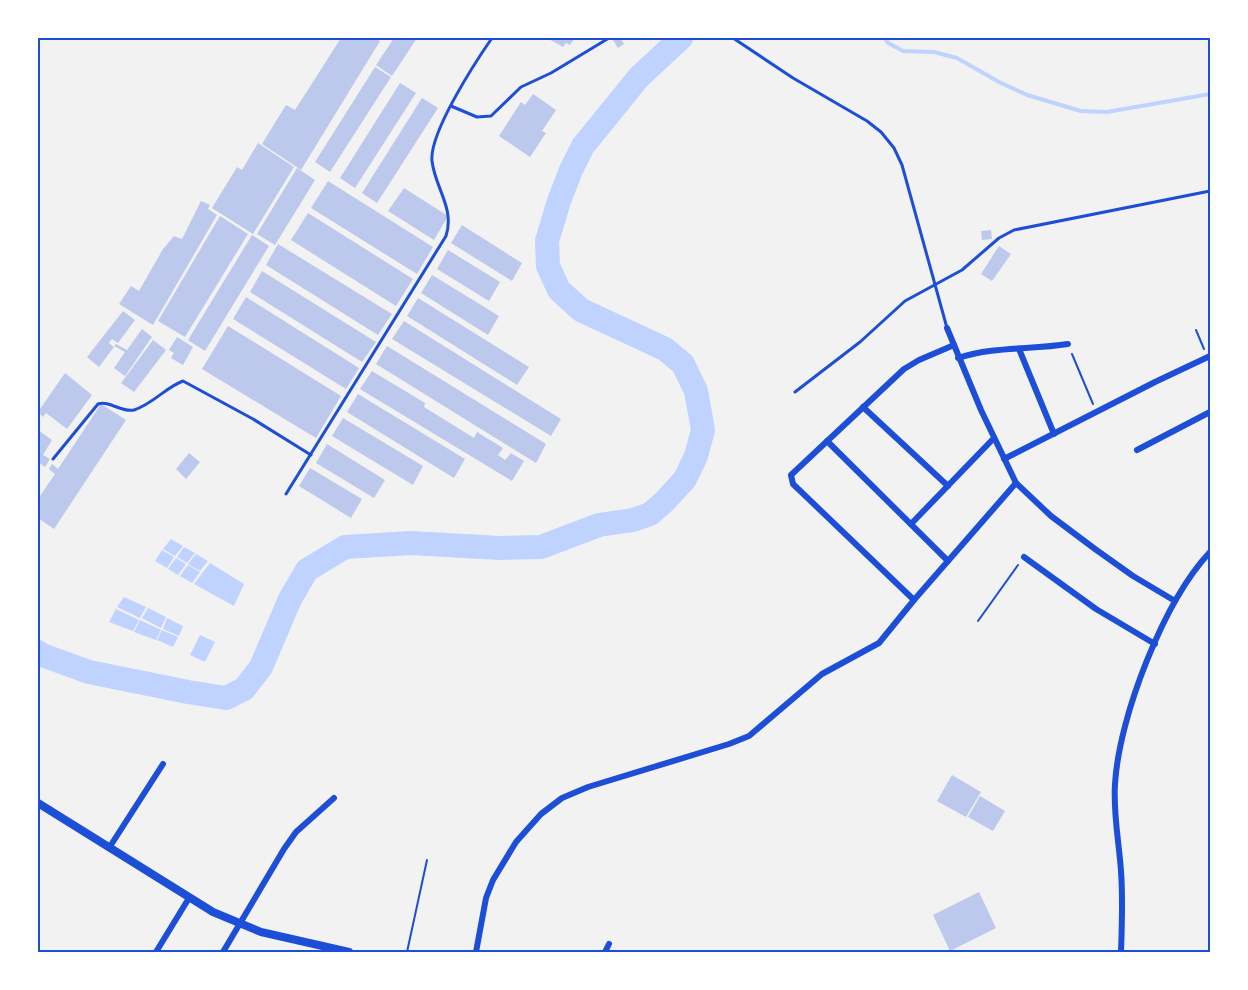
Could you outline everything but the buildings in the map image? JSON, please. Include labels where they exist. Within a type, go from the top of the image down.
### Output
[{"type":"street","points":[[947,328],[1016,483],[1051,516],[1095,549],[1133,576],[1175,601]]},
{"type":"street","points":[[958,357],[978,351],[1068,344]]},
{"type":"street","points":[[914,600],[793,484],[791,475],[904,369],[954,345]]},
{"type":"street","points":[[1020,349],[1054,434]]},
{"type":"street","points":[[1004,459],[1209,357]]},
{"type":"street","points":[[863,407],[948,486]]},
{"type":"street","points":[[1137,450],[1210,412]]},
{"type":"street","points":[[911,524],[994,438]]},
{"type":"street","points":[[826,441],[948,561]]},
{"type":"street","points":[[476,952],[486,898],[493,880],[516,842],[541,814],[562,798],[588,787],[749,736],[822,674],[879,643],[1016,483]]},
{"type":"street","points":[[1121,952],[1121,871],[1114,804],[1116,769],[1126,722],[1155,644],[1175,601],[1210,552]]},
{"type":"street","points":[[1024,557],[1096,609],[1155,644]]},
{"type":"street","points":[[109,848],[163,764]]},
{"type":"street","points":[[223,952],[275,863],[296,832],[334,798]]},
{"type":"street","points":[[38,803],[189,898],[240,925],[284,939],[349,952]]},
{"type":"street","points":[[156,952],[189,898]]},
{"type":"street","points":[[605,952],[609,944]]},
{"type":"lane","points":[[286,494],[446,236],[449,218],[435,174],[432,158],[434,146],[451,106],[492,38]]},
{"type":"lane","points":[[451,106],[477,117],[491,116],[521,87],[551,73],[609,38]]},
{"type":"lane","points":[[733,38],[793,78],[867,121],[894,148],[902,165],[947,328]]},
{"type":"lane","points":[[795,392],[860,342],[904,301],[962,270],[999,238],[1014,230],[1210,191]]},
{"type":"lane","points":[[53,459],[98,404],[103,402],[125,410],[136,409],[183,381],[253,419],[311,455]]},
{"type":"path","points":[[1196,330],[1209,357]]},
{"type":"path","points":[[1068,344],[1096,412]]},
{"type":"path","points":[[978,621],[1024,557]]},
{"type":"path","points":[[407,952],[427,860]]},
{"type":"water","points":[[171,539],[183,546],[175,556],[163,549]]},
{"type":"water","points":[[184,547],[195,553],[187,563],[177,557]]},
{"type":"water","points":[[162,550],[174,557],[167,568],[155,561]]},
{"type":"water","points":[[196,554],[208,561],[200,571],[188,564]]},
{"type":"water","points":[[176,558],[186,564],[178,575],[168,569]]},
{"type":"water","points":[[210,563],[244,584],[234,606],[194,584]]},
{"type":"water","points":[[188,565],[200,572],[192,583],[180,576]]},
{"type":"water","points":[[124,597],[146,607],[140,618],[117,607]]},
{"type":"water","points":[[148,608],[166,617],[161,628],[142,618]]},
{"type":"water","points":[[116,609],[139,620],[133,631],[109,622]]},
{"type":"water","points":[[167,618],[183,626],[179,636],[163,629]]},
{"type":"water","points":[[140,620],[161,630],[156,640],[134,632]]},
{"type":"water","points":[[162,630],[178,637],[173,647],[157,640]]},
{"type":"water","points":[[200,635],[215,642],[205,662],[190,655]]},
{"type":"waterway","points":[[38,652],[89,672],[226,698],[244,689],[261,667],[290,599],[307,570],[345,547],[411,543],[500,548],[541,547],[599,525],[633,520],[650,514],[664,502],[685,479],[696,456],[703,430],[696,391],[683,364],[665,349],[581,310],[559,290],[548,266],[547,241],[559,201],[583,146],[639,77],[681,38]]},
{"type":"waterway","points":[[885,38],[888,43],[903,51],[934,52],[957,58],[1027,95],[1081,111],[1107,112],[1210,94]]}]
